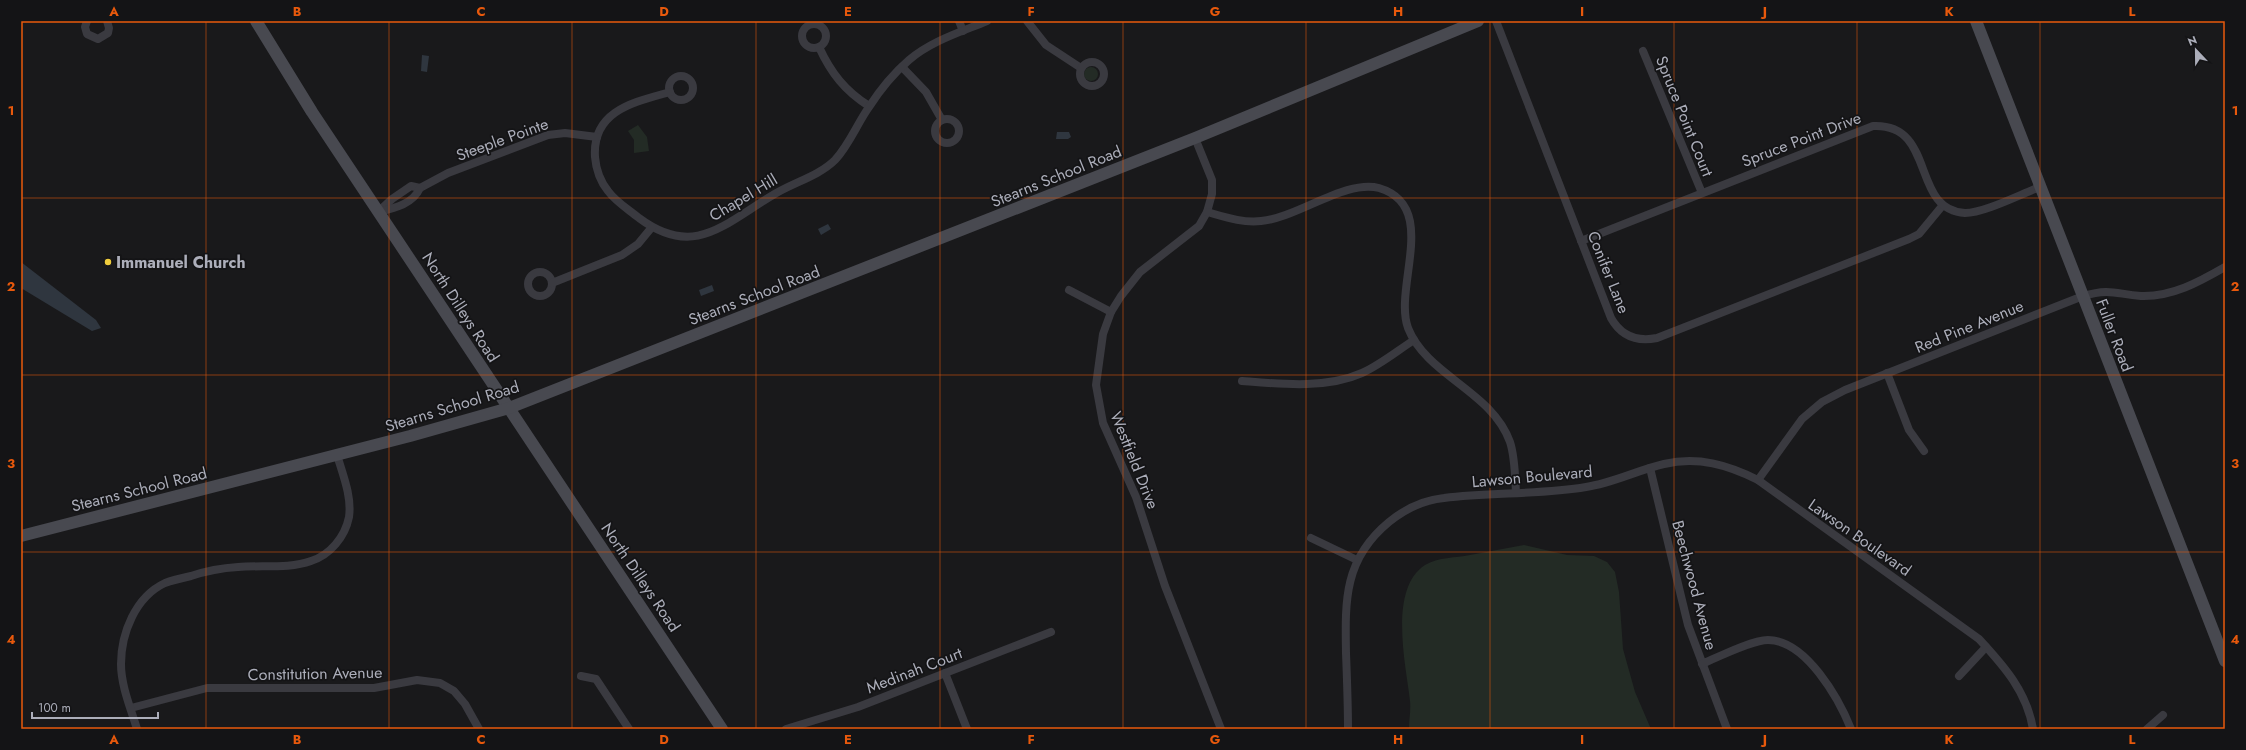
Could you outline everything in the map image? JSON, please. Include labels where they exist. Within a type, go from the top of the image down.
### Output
[{"type":"main road","name":"North Dilleys Road","points":[[256,21],[312,112],[722,729]]},
{"type":"main road","name":"Stearns School Road","points":[[21,536],[337,455],[509,408],[1196,138],[1478,21]]},
{"type":"main road","name":"Fuller Road","points":[[1976,21],[2225,661]]},
{"type":"street","points":[[87,21],[85,27],[87,34],[98,39],[108,33],[109,28],[107,21]]},
{"type":"street","points":[[959,21],[963,31]]},
{"type":"street","name":"Chapel Hill","points":[[670,92],[634,102],[621,108],[606,120],[597,137],[596,163],[603,184],[613,197],[652,227],[670,235],[687,237],[703,235],[719,229],[773,194],[832,163],[842,151],[869,106],[902,67],[925,48],[987,21]]},
{"type":"street","points":[[1027,21],[1046,45],[1081,68]]},
{"type":"street","name":"Conifer Lane","points":[[1496,21],[1614,324],[1632,338],[1647,340],[1657,338],[1909,239],[1919,234],[1943,205]]},
{"type":"street","points":[[819,47],[838,81],[856,98],[869,106]]},
{"type":"street","name":"Spruce Point Court","points":[[1643,51],[1702,193]]},
{"type":"street","points":[[902,67],[926,92],[942,120]]},
{"type":"street","name":"Spruce Point Drive","points":[[1581,241],[1873,126],[1883,125],[1898,130],[1911,142],[1931,188],[1943,205]]},
{"type":"street","name":"Steeple Pointe","points":[[378,212],[411,186],[420,188],[448,174],[537,138],[562,133],[597,137]]},
{"type":"street","name":"Westfield Drive","points":[[1196,138],[1212,180],[1212,194],[1207,212],[1199,226],[1140,272],[1121,296],[1111,312],[1103,334],[1097,369],[1098,400],[1103,423],[1136,497],[1166,586],[1221,729]]},
{"type":"street","points":[[1207,212],[1238,220],[1261,221],[1280,217],[1361,187],[1379,188],[1389,193],[1403,206],[1410,221],[1412,232],[1405,310],[1408,327],[1414,340],[1428,357],[1498,419],[1510,442],[1516,493]]},
{"type":"street","points":[[1943,205],[1964,213],[1976,212],[2040,187]]},
{"type":"street","points":[[552,283],[622,255],[638,244],[652,227]]},
{"type":"street","name":"Red Pine Avenue","points":[[1758,480],[1802,419],[1822,402],[1845,390],[2083,296],[2099,291],[2112,291],[2140,296],[2162,294],[2191,286],[2225,267]]},
{"type":"street","points":[[1070,290],[1111,312]]},
{"type":"street","points":[[1242,381],[1316,383],[1340,380],[1362,373],[1414,340]]},
{"type":"street","points":[[1887,374],[1909,430],[1924,451]]},
{"type":"street","points":[[137,729],[123,680],[121,665],[123,644],[128,626],[145,597],[165,583],[204,572],[237,567],[298,564],[310,562],[327,553],[338,542],[349,517],[350,505],[337,455]]},
{"type":"street","name":"Lawson Boulevard","points":[[1348,729],[1345,612],[1351,576],[1357,560],[1381,528],[1407,509],[1428,501],[1444,498],[1597,486],[1650,468],[1684,461],[1708,462],[1727,466],[1758,480],[1944,613],[1979,640],[2002,663],[2017,686],[2025,703],[2033,729]]},
{"type":"street","name":"Beechwood Avenue","points":[[1650,468],[1688,625],[1727,729]]},
{"type":"street","points":[[1311,538],[1357,560]]},
{"type":"street","name":"Medinah Court","points":[[786,729],[858,707],[1051,632]]},
{"type":"street","points":[[1702,664],[1760,641],[1775,640],[1784,643],[1803,657],[1827,684],[1841,706],[1851,729]]},
{"type":"street","points":[[1959,676],[1986,647]]},
{"type":"street","points":[[945,673],[967,729]]},
{"type":"street","points":[[581,676],[596,679],[629,729]]},
{"type":"street","name":"Constitution Avenue","points":[[131,708],[207,688],[374,688],[417,680],[440,684],[454,691],[465,704],[479,729]]},
{"type":"street","points":[[2147,729],[2163,715]]},
{"type":"shaded area","points":[[422,55],[429,56],[427,72],[421,71]]},
{"type":"shaded area","points":[[1088,67],[1094,67],[1098,71],[1098,77],[1094,81],[1088,81],[1084,77],[1084,71]]},
{"type":"shaded area","points":[[638,125],[647,137],[649,151],[634,153],[634,140],[628,131]]},
{"type":"shaded area","points":[[1057,132],[1069,132],[1071,137],[1068,139],[1056,139]]},
{"type":"shaded area","points":[[828,224],[831,229],[821,235],[818,229]]},
{"type":"shaded area","points":[[21,262],[96,320],[101,328],[92,331],[21,288]]},
{"type":"shaded area","points":[[712,285],[714,291],[701,296],[699,290]]},
{"type":"shaded area","points":[[1524,545],[1567,555],[1594,556],[1607,562],[1615,572],[1619,592],[1623,649],[1635,692],[1651,729],[1409,729],[1410,704],[1402,628],[1406,591],[1414,576],[1425,565],[1436,560]]},
{"type":"place","name":"Immanuel Church","points":[[108,262]]}]
